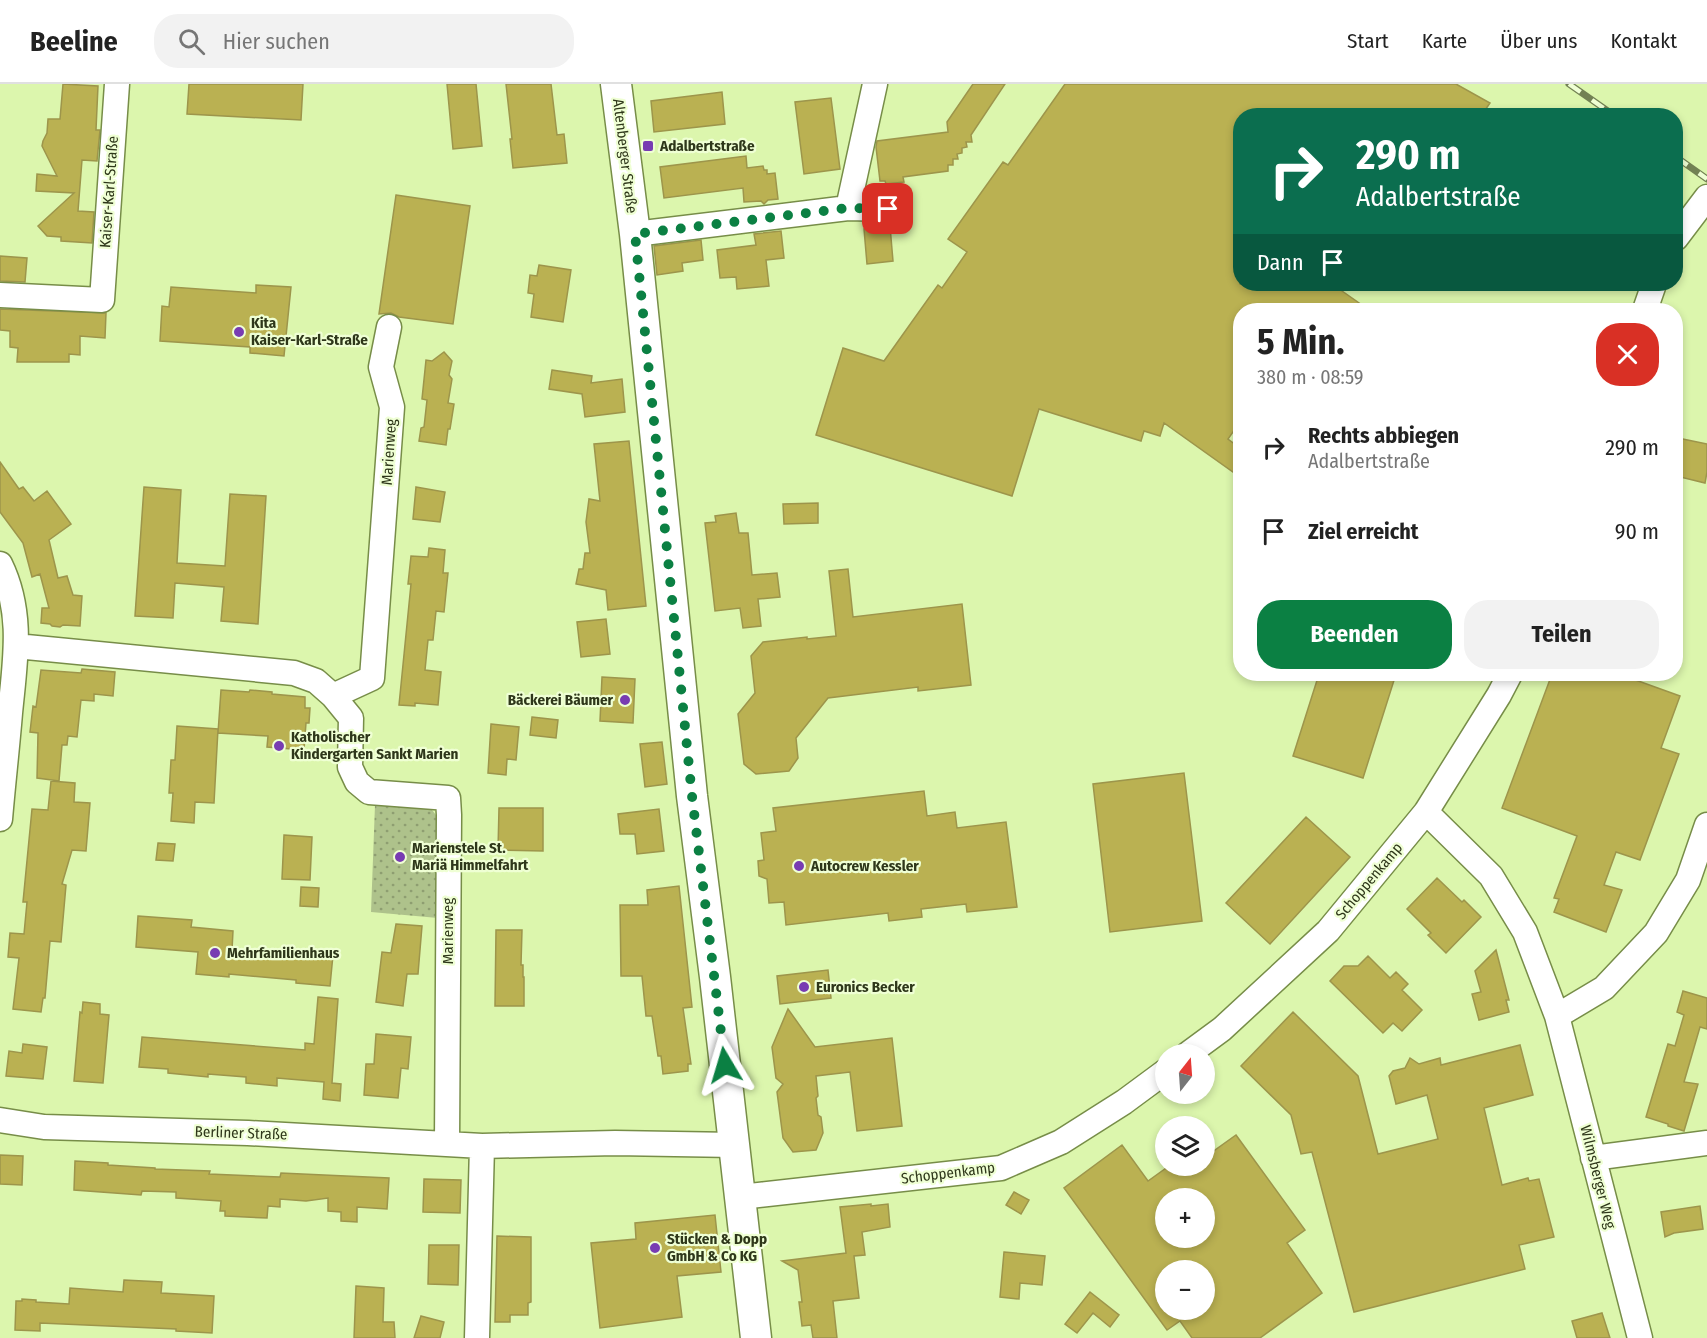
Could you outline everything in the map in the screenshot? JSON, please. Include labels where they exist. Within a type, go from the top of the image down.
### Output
[{"type":"main road","name":"Altenberger Straße","points":[[616,84],[635,234],[692,796],[756,1338]]},
{"type":"street","name":"Kaiser-Karl-Straße","points":[[0,295],[102,300],[117,84]]},
{"type":"street","points":[[848,208],[875,84]]},
{"type":"street","points":[[1683,229],[1707,197]]},
{"type":"street","points":[[635,234],[848,208],[888,209]]},
{"type":"street","name":"Marienweg","points":[[333,696],[372,678],[392,407],[381,367],[389,327]]},
{"type":"street","points":[[0,564],[7,579],[15,611],[16,646],[0,819]]},
{"type":"street","name":"Marienweg","points":[[16,646],[294,673],[316,681],[333,696],[351,718],[350,767],[357,782],[369,792],[448,798],[447,1143]]},
{"type":"street","name":"Schoppenkamp","points":[[1202,1044],[1222,1029],[1328,931],[1426,812],[1506,681]]},
{"type":"street","name":"Wilmsberger Weg","points":[[1426,812],[1491,876],[1525,932],[1557,1016],[1640,1338]]},
{"type":"street","points":[[1557,1016],[1604,988],[1656,933],[1688,880],[1705,836]]},
{"type":"street","name":"Schoppenkamp","points":[[741,1197],[1001,1168],[1061,1142],[1155,1079]]},
{"type":"street","name":"Berliner Straße","points":[[0,1120],[44,1127],[248,1133],[482,1146],[615,1143],[735,1145]]},
{"type":"street","points":[[1593,1158],[1707,1143]]},
{"type":"street","points":[[477,1338],[482,1146]]},
{"type":"green space","points":[[375,805],[428,808],[440,820],[438,918],[371,912]]},
{"type":"building","points":[[63,84],[98,86],[96,130],[100,130],[97,161],[82,160],[78,211],[94,212],[92,243],[61,241],[61,237],[47,236],[38,226],[74,193],[36,191],[37,174],[57,176],[42,146],[47,133],[48,119],[60,119]]},
{"type":"building","points":[[189,84],[303,84],[301,120],[187,114]]},
{"type":"building","points":[[447,84],[476,84],[482,146],[453,149]]},
{"type":"building","points":[[506,84],[551,84],[557,135],[564,134],[567,163],[513,168]]},
{"type":"building","points":[[973,84],[1005,84],[971,135],[972,142],[966,142],[967,147],[962,148],[962,153],[957,154],[958,159],[953,159],[953,165],[948,165],[948,171],[903,177],[904,182],[886,184],[885,181],[880,181],[877,141],[948,132],[947,122]]},
{"type":"building","points":[[1065,84],[1456,84],[1490,103],[1487,108],[1233,108],[1233,291],[1342,291],[1359,303],[1233,303],[1233,432],[1228,439],[1233,443],[1233,472],[1164,423],[1160,436],[1144,431],[1141,441],[1039,409],[1012,496],[816,435],[843,348],[884,361],[938,285],[942,288],[967,252],[948,239],[1003,162],[1008,165]]},
{"type":"building","points":[[722,92],[725,124],[654,132],[651,101]]},
{"type":"building","points":[[831,98],[840,169],[804,174],[795,102]]},
{"type":"building","points":[[746,156],[747,168],[763,166],[767,174],[775,173],[778,199],[768,200],[764,204],[761,201],[744,202],[743,188],[664,198],[660,167]]},
{"type":"building","points":[[396,195],[470,206],[453,324],[399,317],[391,313],[379,314]]},
{"type":"building","points":[[890,226],[893,261],[867,264],[864,229]]},
{"type":"building","points":[[781,231],[784,258],[766,260],[769,286],[737,289],[736,277],[720,278],[717,250],[756,245],[754,234]]},
{"type":"building","points":[[701,240],[703,260],[682,263],[683,271],[657,275],[654,246]]},
{"type":"building","points":[[0,256],[27,258],[25,282],[0,281]]},
{"type":"building","points":[[539,265],[571,270],[563,322],[531,317],[534,294],[528,293],[530,275],[537,276]]},
{"type":"building","name":"Kita Kaiser-Karl-Straße","points":[[256,285],[291,287],[284,356],[250,353],[250,347],[160,341],[162,306],[169,307],[171,287],[256,293]]},
{"type":"building","points":[[0,309],[106,313],[105,338],[80,336],[80,355],[69,354],[69,362],[17,362],[18,348],[10,347],[10,331],[0,330]]},
{"type":"building","points":[[444,352],[452,361],[448,403],[454,404],[446,445],[419,441],[421,428],[424,427],[427,400],[422,399],[426,360],[432,361]]},
{"type":"building","points":[[552,370],[592,376],[591,383],[622,379],[625,412],[585,417],[582,394],[549,389]]},
{"type":"building","points":[[1683,439],[1707,444],[1705,483],[1683,478]]},
{"type":"building","points":[[629,441],[646,606],[608,610],[606,590],[576,584],[579,569],[583,569],[585,553],[590,553],[586,522],[589,499],[600,501],[594,444]]},
{"type":"building","points":[[0,462],[19,489],[23,487],[34,501],[47,491],[71,524],[49,540],[58,578],[67,576],[73,595],[82,596],[80,626],[63,625],[60,627],[41,623],[42,608],[49,608],[40,574],[32,577],[23,543],[0,512]]},
{"type":"building","points":[[144,487],[181,490],[177,563],[225,566],[230,494],[266,496],[258,624],[221,621],[224,587],[175,583],[173,618],[135,616]]},
{"type":"building","points":[[416,487],[445,492],[440,522],[413,519]]},
{"type":"building","points":[[818,503],[818,523],[784,524],[783,504]]},
{"type":"building","points":[[736,513],[739,533],[748,533],[752,575],[777,573],[780,597],[758,599],[761,626],[743,628],[740,608],[715,611],[705,523],[716,522],[715,516]]},
{"type":"building","points":[[429,548],[445,550],[443,573],[448,573],[444,612],[436,611],[433,640],[428,640],[425,670],[441,672],[438,705],[415,703],[415,706],[399,705],[411,584],[408,584],[411,556],[428,557]]},
{"type":"building","points":[[848,569],[853,617],[962,604],[971,685],[918,691],[918,687],[828,698],[796,738],[798,758],[789,771],[756,774],[744,764],[738,714],[755,693],[751,656],[763,642],[836,636],[829,571]]},
{"type":"building","points":[[606,619],[610,654],[581,657],[577,622]]},
{"type":"building","points":[[82,669],[115,672],[113,696],[94,694],[94,701],[81,700],[77,737],[68,736],[67,745],[62,745],[59,781],[37,778],[38,733],[30,732],[41,670],[81,673]]},
{"type":"building","points":[[602,677],[635,679],[633,723],[600,721]]},
{"type":"building","points":[[1317,681],[1394,681],[1363,778],[1293,756]]},
{"type":"building","points":[[1549,681],[1638,681],[1680,696],[1661,748],[1679,754],[1640,860],[1616,852],[1604,885],[1622,890],[1606,932],[1554,912],[1559,899],[1554,898],[1577,836],[1502,808]]},
{"type":"building","name":"Katholischer Kindergarten Sankt Marien","points":[[221,690],[249,692],[250,690],[305,697],[305,708],[310,708],[309,723],[306,723],[304,750],[267,747],[268,736],[218,733]]},
{"type":"building","points":[[532,717],[558,720],[556,738],[530,735]]},
{"type":"building","points":[[491,724],[519,727],[516,760],[507,759],[506,775],[488,773]]},
{"type":"building","points":[[177,726],[218,729],[214,803],[195,802],[194,823],[171,821],[173,793],[169,793],[171,760],[175,760]]},
{"type":"building","points":[[662,742],[667,784],[645,787],[640,744]]},
{"type":"building","points":[[1184,773],[1202,921],[1110,932],[1093,784]]},
{"type":"building","points":[[51,781],[75,783],[74,802],[90,803],[86,851],[72,850],[62,884],[66,885],[61,942],[50,941],[45,998],[43,998],[41,1012],[13,1009],[19,958],[8,957],[10,933],[24,934],[27,902],[23,902],[32,809],[48,810]]},
{"type":"building","points":[[924,791],[927,816],[955,812],[957,828],[1006,822],[1017,907],[967,912],[966,904],[921,909],[922,917],[889,921],[888,913],[786,925],[784,902],[769,903],[767,879],[759,876],[758,861],[764,860],[761,833],[776,831],[773,808]]},
{"type":"building","points":[[499,808],[543,808],[543,851],[498,850]]},
{"type":"building","points":[[659,809],[664,851],[637,854],[635,834],[620,834],[618,814]]},
{"type":"building","points":[[1306,817],[1350,857],[1270,944],[1226,903]]},
{"type":"building","points":[[284,835],[312,837],[310,880],[282,879]]},
{"type":"building","points":[[158,843],[175,844],[173,861],[156,860]]},
{"type":"building","points":[[1437,878],[1481,917],[1446,953],[1428,935],[1431,933],[1407,909]]},
{"type":"building","points":[[679,886],[692,1007],[683,1008],[691,1064],[688,1064],[688,1071],[663,1074],[652,1016],[646,1016],[642,976],[621,976],[620,905],[648,905],[647,890]]},
{"type":"building","points":[[301,887],[319,888],[318,907],[300,906]]},
{"type":"building","points":[[138,916],[192,920],[191,927],[233,931],[232,950],[279,955],[280,949],[333,955],[330,986],[296,983],[296,980],[229,974],[229,977],[196,974],[198,952],[136,947]]},
{"type":"building","points":[[396,924],[422,926],[418,974],[407,974],[403,1006],[376,1002],[382,952],[391,953]]},
{"type":"building","points":[[496,930],[522,930],[521,965],[523,965],[524,977],[524,1006],[495,1006]]},
{"type":"building","points":[[1496,950],[1509,1000],[1506,1000],[1509,1012],[1479,1020],[1472,994],[1481,992],[1475,971]]},
{"type":"building","points":[[1368,956],[1390,978],[1396,972],[1408,984],[1402,990],[1422,1010],[1402,1031],[1393,1023],[1383,1033],[1330,981],[1344,966],[1358,966]]},
{"type":"building","name":"Euronics Becker","points":[[828,970],[831,998],[780,1004],[777,976]]},
{"type":"building","points":[[1683,991],[1707,998],[1707,1029],[1700,1027],[1684,1082],[1698,1084],[1684,1131],[1646,1117],[1668,1044],[1675,1046],[1684,1015],[1677,1012]]},
{"type":"building","points":[[318,997],[338,999],[332,1083],[341,1084],[340,1101],[323,1099],[324,1082],[277,1078],[277,1086],[246,1083],[246,1077],[208,1074],[208,1077],[168,1073],[168,1069],[139,1067],[142,1037],[305,1050],[305,1043],[314,1044]]},
{"type":"building","points":[[83,1002],[100,1004],[100,1014],[109,1015],[103,1083],[74,1081],[80,1012],[82,1013]]},
{"type":"building","points":[[788,1009],[815,1047],[892,1038],[902,1126],[857,1131],[850,1072],[816,1076],[818,1115],[821,1117],[823,1133],[816,1150],[793,1152],[783,1138],[777,1092],[783,1084],[776,1078],[772,1047]]},
{"type":"building","points":[[1293,1012],[1358,1076],[1378,1154],[1438,1139],[1427,1095],[1396,1104],[1389,1076],[1393,1071],[1405,1068],[1410,1058],[1419,1064],[1440,1058],[1441,1065],[1520,1045],[1533,1095],[1484,1108],[1502,1185],[1528,1178],[1529,1181],[1539,1179],[1554,1237],[1519,1245],[1525,1269],[1354,1312],[1312,1152],[1301,1154],[1291,1115],[1241,1066]]},
{"type":"building","points":[[376,1034],[411,1037],[408,1069],[401,1068],[398,1098],[364,1095],[366,1064],[374,1064]]},
{"type":"building","points":[[23,1044],[47,1047],[43,1079],[6,1076],[9,1051],[22,1053]]},
{"type":"building","points":[[1236,1135],[1305,1230],[1287,1243],[1322,1293],[1260,1338],[1192,1338],[1180,1321],[1167,1330],[1160,1320],[1215,1320],[1215,1260],[1155,1260],[1155,1313],[1064,1188],[1122,1145],[1148,1181],[1155,1176],[1215,1176],[1215,1150]]},
{"type":"building","points":[[0,1155],[23,1156],[22,1185],[0,1184]]},
{"type":"building","points":[[75,1161],[155,1169],[210,1171],[209,1174],[280,1177],[281,1173],[389,1178],[387,1209],[357,1207],[357,1222],[341,1221],[341,1212],[328,1211],[328,1198],[306,1201],[280,1199],[280,1207],[268,1206],[267,1218],[225,1216],[225,1211],[220,1211],[221,1201],[176,1198],[176,1192],[142,1191],[141,1195],[74,1190]]},
{"type":"building","points":[[424,1179],[461,1180],[460,1213],[423,1212]]},
{"type":"building","points":[[1014,1192],[1029,1200],[1021,1214],[1006,1205]]},
{"type":"building","points":[[871,1204],[871,1206],[888,1204],[890,1227],[862,1232],[865,1255],[854,1256],[859,1298],[833,1301],[837,1338],[813,1338],[811,1325],[802,1326],[798,1270],[782,1261],[846,1253],[840,1207]]},
{"type":"building","points":[[1700,1206],[1703,1229],[1674,1233],[1665,1237],[1661,1212]]},
{"type":"building","points":[[715,1215],[721,1272],[677,1276],[682,1317],[600,1328],[591,1243],[636,1239],[635,1223]]},
{"type":"building","points":[[497,1236],[531,1237],[531,1302],[528,1303],[528,1315],[510,1315],[510,1322],[495,1322]]},
{"type":"building","points":[[429,1245],[459,1245],[458,1285],[428,1284]]},
{"type":"building","points":[[1004,1252],[1045,1256],[1042,1285],[1020,1283],[1019,1299],[1000,1297]]},
{"type":"building","points":[[124,1280],[162,1282],[161,1293],[214,1296],[212,1333],[176,1331],[176,1329],[40,1323],[40,1331],[15,1330],[16,1301],[22,1301],[22,1299],[69,1304],[70,1288],[123,1292]]},
{"type":"building","points":[[356,1286],[384,1288],[383,1322],[394,1322],[395,1338],[354,1338]]},
{"type":"building","points":[[1090,1292],[1119,1315],[1110,1327],[1093,1313],[1077,1333],[1065,1324]]},
{"type":"building","points":[[1602,1313],[1610,1338],[1577,1338],[1572,1321]]},
{"type":"building","points":[[421,1316],[444,1322],[440,1338],[414,1338]]},
{"type":"railway","points":[[1569,84],[1604,108]]},
{"type":"railway","points":[[1683,162],[1707,179]]},
{"type":"place","name":"Adalbertstraße","points":[[648,146]]},
{"type":"place","name":"Kita Kaiser-Karl-Straße","points":[[239,332]]},
{"type":"place","name":"Bäckerei Bäumer","points":[[625,700]]},
{"type":"place","name":"Katholischer Kindergarten Sankt Marien","points":[[279,746]]},
{"type":"place","name":"Marienstele St. Mariä Himmelfahrt","points":[[400,857]]},
{"type":"place","name":"Autocrew Kessler","points":[[799,866]]},
{"type":"place","name":"Mehrfamilienhaus","points":[[215,953]]},
{"type":"place","name":"Euronics Becker","points":[[804,987]]},
{"type":"place","name":"Stücken & Dopp GmbH & Co KG","points":[[655,1248]]},
{"type":"route","points":[[725,1065],[692,796],[635,234],[848,208],[888,209]]}]
